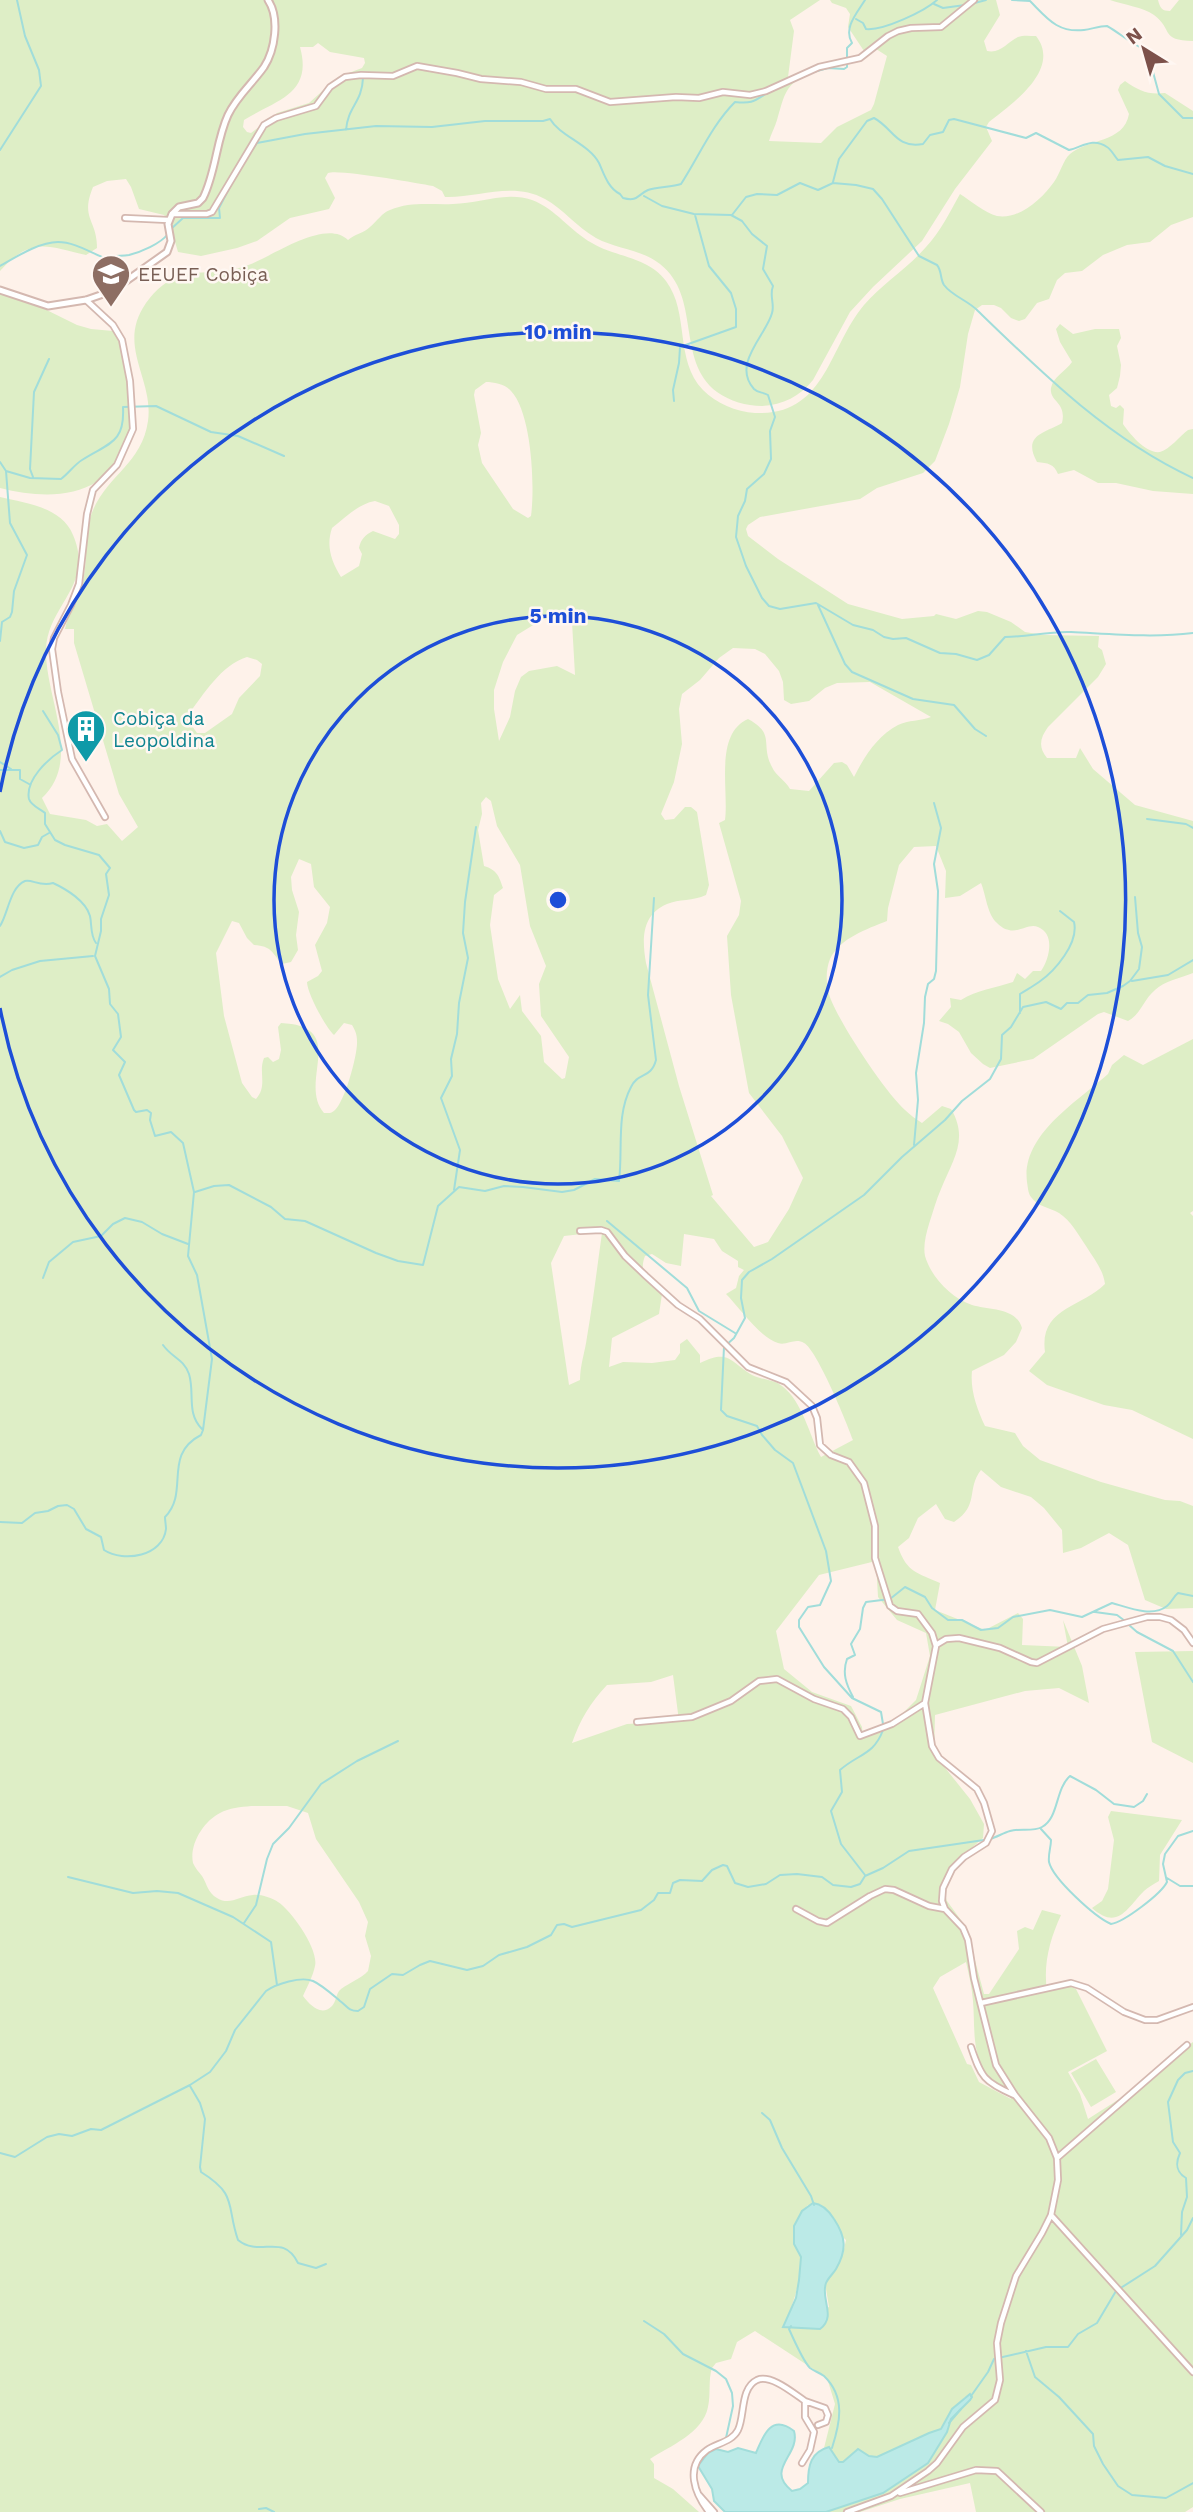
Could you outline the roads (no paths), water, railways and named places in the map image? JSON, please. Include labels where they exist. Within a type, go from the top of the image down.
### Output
[{"type":"street","points":[[0,290],[48,306],[86,300],[112,291],[167,252],[172,241],[170,217],[179,207],[194,204],[203,198],[228,115],[266,64],[274,30],[274,14],[268,0]]},
{"type":"street","points":[[125,218],[212,212],[264,125],[282,116],[316,106],[333,85],[345,77],[387,77],[398,75],[412,67],[425,66],[481,79],[521,82],[551,90],[576,89],[610,102],[666,97],[699,98],[723,92],[750,95],[766,91],[819,67],[860,58],[898,31],[941,27],[974,0]]},
{"type":"street","points":[[86,300],[113,324],[122,341],[130,381],[133,429],[117,466],[93,490],[87,514],[79,584],[54,638],[52,649],[72,759],[105,817]]},
{"type":"street","points":[[580,1231],[607,1232],[646,1276],[678,1306],[700,1319],[748,1367],[786,1382],[812,1406],[817,1418],[820,1445],[831,1455],[849,1462],[864,1483],[875,1526],[875,1558],[890,1606],[897,1611],[918,1614],[932,1633],[936,1646],[925,1703],[934,1752],[976,1789],[984,1803],[992,1831],[989,1840],[957,1863],[946,1878],[942,1895],[945,1909],[963,1928],[993,2057],[1015,2095],[1045,2132],[1057,2158],[1058,2180],[1051,2214],[1012,2285],[998,2336],[1000,2380],[995,2400],[963,2427],[933,2467],[891,2496]]},
{"type":"street","points":[[936,1646],[946,1639],[959,1638],[1000,1648],[1037,1663],[1103,1629],[1155,1617],[1165,1618],[1181,1627],[1193,1643]]},
{"type":"street","points":[[637,1722],[692,1717],[731,1701],[754,1683],[764,1679],[783,1681],[814,1699],[838,1706],[851,1717],[860,1736],[892,1724],[925,1703]]},
{"type":"street","points":[[796,1909],[827,1923],[885,1889],[894,1890],[929,1906],[945,1909]]},
{"type":"street","points":[[981,2003],[1070,1983],[1087,1988],[1124,2012],[1145,2020],[1157,2020],[1193,2007]]},
{"type":"street","points":[[1057,2158],[1187,2045]]},
{"type":"street","points":[[971,2047],[986,2081],[1015,2095]]},
{"type":"street","points":[[1051,2214],[1193,2372]]},
{"type":"street","points":[[709,2512],[699,2500],[692,2476],[698,2461],[707,2450],[737,2433],[746,2393],[751,2384],[758,2379],[766,2379],[805,2401],[825,2408],[828,2415],[826,2422],[818,2425]]},
{"type":"street","points":[[802,2463],[810,2450],[814,2432],[805,2417],[805,2401]]},
{"type":"street","points":[[847,2512],[891,2496],[989,2469],[1002,2475],[1041,2512]]},
{"type":"street","points":[[698,2495],[714,2512]]},
{"type":"water","points":[[813,2203],[823,2206],[830,2213],[841,2232],[844,2244],[840,2262],[826,2283],[827,2319],[820,2329],[783,2327],[796,2298],[799,2280],[801,2257],[794,2244],[794,2226],[802,2211]]},
{"type":"water","points":[[970,2394],[972,2397],[951,2419],[947,2432],[928,2463],[883,2493],[826,2512],[725,2512],[714,2501],[712,2489],[698,2466],[708,2453],[716,2449],[728,2452],[738,2448],[756,2453],[765,2434],[779,2424],[794,2431],[795,2440],[781,2476],[792,2491],[800,2489],[808,2483],[814,2456],[823,2449],[829,2447],[839,2462],[843,2462],[858,2449],[869,2456],[877,2457],[941,2429],[952,2409]]},
{"type":"waterway","points":[[0,150],[41,86],[39,70],[25,36],[17,0]]},
{"type":"waterway","points":[[810,73],[847,67],[847,48],[852,43],[850,26],[865,0]]},
{"type":"waterway","points":[[856,19],[863,23],[866,29],[883,27],[914,15],[937,0]]},
{"type":"waterway","points":[[971,4],[986,0]]},
{"type":"waterway","points":[[1012,0],[1030,1],[1060,27],[1084,30],[1107,26],[1147,50],[1159,94],[1183,118],[1193,118]]},
{"type":"waterway","points":[[934,4],[943,8],[965,5]]},
{"type":"waterway","points":[[346,130],[363,78]]},
{"type":"waterway","points":[[247,157],[257,143],[305,134],[376,126],[432,127],[485,121],[550,119],[594,156],[612,188],[623,198],[632,199],[648,190],[681,184],[713,131],[735,102],[753,101],[769,92]]},
{"type":"waterway","points":[[833,182],[839,159],[867,121],[874,118],[901,141],[914,145],[923,144],[930,135],[943,132],[949,120],[954,119],[1026,138],[1036,133],[1069,150],[1088,144],[1102,144],[1109,148],[1118,160],[1148,157],[1165,166],[1193,174]]},
{"type":"waterway","points":[[171,229],[183,218],[220,218],[219,208],[235,177]]},
{"type":"waterway","points":[[732,215],[746,197],[757,194],[777,195],[800,183],[818,190],[833,183],[873,189],[919,256],[937,265],[947,289],[974,307],[1053,382],[1105,425],[1162,462],[1193,478]]},
{"type":"waterway","points":[[644,196],[662,206],[694,214],[731,215],[742,221],[752,234],[767,246],[763,269],[773,286],[773,310],[752,350],[746,370],[754,389],[768,395],[775,417],[770,431],[771,459],[764,474],[747,489],[738,516],[736,537],[746,566],[769,606],[780,609],[816,603],[853,625],[873,630],[884,637],[906,638],[940,653],[977,660],[989,655],[1005,637],[1063,632],[1148,635],[1193,633]]},
{"type":"waterway","points":[[674,401],[673,390],[680,347],[736,327],[736,309],[731,293],[709,266],[695,215]]},
{"type":"waterway","points":[[0,266],[43,244],[71,244],[107,259],[145,250],[168,234]]},
{"type":"waterway","points":[[33,477],[30,469],[34,392],[49,359]]},
{"type":"waterway","points":[[6,471],[30,478],[61,479],[79,462],[107,446],[118,436],[123,407],[156,406],[211,432],[238,436],[284,456]]},
{"type":"waterway","points":[[0,462],[6,471],[10,523],[27,555],[14,591],[12,612],[10,617],[2,622],[0,641]]},
{"type":"waterway","points":[[818,605],[845,664],[852,672],[913,699],[954,705],[975,729],[986,736]]},
{"type":"waterway","points":[[0,1522],[22,1523],[35,1513],[67,1505],[74,1509],[86,1529],[101,1537],[104,1550],[112,1554],[132,1556],[158,1546],[166,1529],[165,1517],[176,1496],[182,1453],[203,1430],[212,1359],[197,1275],[188,1256],[194,1192],[183,1143],[171,1132],[155,1136],[150,1120],[151,1113],[147,1110],[134,1110],[119,1075],[125,1062],[113,1050],[121,1037],[118,1014],[110,1004],[109,989],[95,956],[101,919],[109,895],[106,874],[110,868],[99,855],[55,840],[45,824],[45,813],[29,799],[30,785],[34,778],[44,764],[62,750],[58,735],[43,711]]},
{"type":"waterway","points":[[0,762],[11,769]]},
{"type":"waterway","points":[[0,770],[20,770],[20,779],[29,784]]},
{"type":"waterway","points":[[914,1145],[918,1100],[916,1073],[925,997],[928,984],[934,979],[936,971],[938,891],[934,864],[941,828],[934,803]]},
{"type":"waterway","points":[[1147,819],[1186,824],[1193,828]]},
{"type":"waterway","points":[[454,1190],[460,1150],[441,1098],[452,1076],[451,1059],[468,958],[463,933],[476,827]]},
{"type":"waterway","points":[[0,831],[5,842],[24,848],[38,845],[42,837],[49,833]]},
{"type":"waterway","points":[[0,926],[20,884],[25,881],[53,883],[84,905],[90,916],[96,943]]},
{"type":"waterway","points":[[883,1724],[881,1712],[852,1698],[824,1667],[799,1627],[799,1620],[808,1607],[820,1605],[831,1581],[826,1551],[793,1463],[775,1450],[757,1426],[727,1416],[721,1410],[724,1347],[734,1338],[745,1318],[741,1298],[742,1280],[749,1272],[864,1195],[962,1101],[990,1079],[1001,1059],[1002,1035],[1011,1027],[1023,1007],[1046,1002],[1061,1009],[1067,1003],[1078,1003],[1088,995],[1107,993],[1130,981],[1139,969],[1142,947],[1135,897]]},
{"type":"waterway","points":[[195,1192],[229,1185],[271,1207],[285,1219],[305,1221],[376,1253],[398,1261],[423,1265],[438,1206],[459,1187],[485,1191],[504,1186],[562,1192],[574,1190],[595,1179],[619,1181],[626,1098],[634,1082],[648,1073],[656,1060],[648,995],[654,898]]},
{"type":"waterway","points":[[1020,1013],[1020,994],[1052,971],[1073,939],[1074,922],[1060,911]]},
{"type":"waterway","points":[[0,977],[40,961],[93,956]]},
{"type":"waterway","points":[[1132,981],[1168,975],[1193,960]]},
{"type":"waterway","points":[[43,1278],[49,1262],[73,1242],[101,1236],[113,1224],[125,1218],[142,1222],[162,1234],[188,1244]]},
{"type":"waterway","points":[[607,1221],[687,1288],[699,1311],[735,1333]]},
{"type":"waterway","points":[[163,1345],[184,1365],[189,1374],[192,1410],[202,1429]]},
{"type":"waterway","points":[[853,1697],[845,1669],[847,1659],[855,1655],[851,1644],[860,1629],[863,1608],[866,1602],[890,1599],[905,1587],[925,1597],[932,1608],[948,1620],[962,1620],[981,1630],[998,1628],[1013,1617],[1050,1610],[1082,1617],[1112,1603],[1154,1611],[1167,1606],[1178,1593],[1193,1596]]},
{"type":"waterway","points":[[1095,1612],[1117,1615],[1125,1621]]},
{"type":"waterway","points":[[1129,1625],[1173,1651],[1193,1682]]},
{"type":"waterway","points":[[865,1875],[841,1844],[831,1811],[842,1792],[840,1770],[875,1745],[883,1730]]},
{"type":"waterway","points":[[244,1923],[256,1905],[273,1844],[289,1828],[321,1784],[357,1761],[398,1741]]},
{"type":"waterway","points":[[990,1839],[1010,1831],[1042,1827],[1051,1817],[1062,1788],[1070,1776],[1096,1790],[1114,1804],[1134,1807],[1143,1801],[1147,1794]]},
{"type":"waterway","points":[[1041,1829],[1051,1840],[1049,1862],[1058,1878],[1085,1906],[1111,1924],[1133,1913],[1163,1887],[1167,1882],[1163,1864],[1165,1854],[1178,1836],[1193,1831]]},
{"type":"waterway","points":[[0,2153],[15,2157],[47,2137],[59,2134],[72,2136],[91,2129],[101,2130],[190,2085],[210,2072],[226,2051],[235,2030],[266,1991],[282,1983],[302,1979],[313,1981],[350,2009],[358,2011],[364,2007],[370,1989],[392,1974],[403,1975],[430,1961],[467,1970],[483,1966],[499,1955],[527,1947],[551,1935],[557,1925],[572,1927],[641,1910],[654,1900],[658,1893],[670,1893],[673,1883],[680,1880],[702,1881],[712,1870],[723,1865],[727,1866],[735,1883],[748,1887],[766,1884],[780,1875],[797,1874],[822,1877],[833,1885],[851,1887],[860,1884],[865,1876],[909,1851],[984,1840]]},
{"type":"waterway","points":[[68,1877],[133,1893],[178,1893],[233,1917],[271,1942],[277,1985]]},
{"type":"waterway","points":[[1167,1878],[1180,1886],[1193,1886]]},
{"type":"waterway","points":[[1181,2235],[1182,2212],[1187,2197],[1186,2178],[1177,2167],[1180,2153],[1173,2142],[1168,2102],[1178,2080],[1185,2073],[1193,2071]]},
{"type":"waterway","points":[[190,2086],[205,2119],[201,2172],[226,2194],[238,2240],[255,2247],[285,2249],[298,2263],[316,2268],[326,2264]]},
{"type":"waterway","points":[[762,2113],[770,2120],[782,2148],[814,2205]]},
{"type":"waterway","points":[[971,2396],[994,2359],[1046,2347],[1068,2347],[1078,2334],[1097,2323],[1116,2291],[1155,2266],[1187,2230],[1193,2218]]},
{"type":"waterway","points":[[644,2321],[664,2334],[683,2354],[726,2379],[732,2393],[733,2406],[726,2438]]},
{"type":"waterway","points":[[791,2326],[789,2329],[808,2365],[824,2376],[836,2393],[839,2420],[832,2448]]},
{"type":"waterway","points":[[1026,2351],[1035,2377],[1059,2397],[1093,2434],[1094,2446],[1118,2486],[1132,2495],[1166,2498],[1193,2483]]},
{"type":"waterway","points":[[949,2423],[961,2409]]},
{"type":"waterway","points":[[259,2509],[266,2508],[274,2512]]},
{"type":"place","name":"EEUEF Cobiça","points":[[111,308]]},
{"type":"place","name":"Cobiça da Leopoldina","points":[[86,763]]}]
